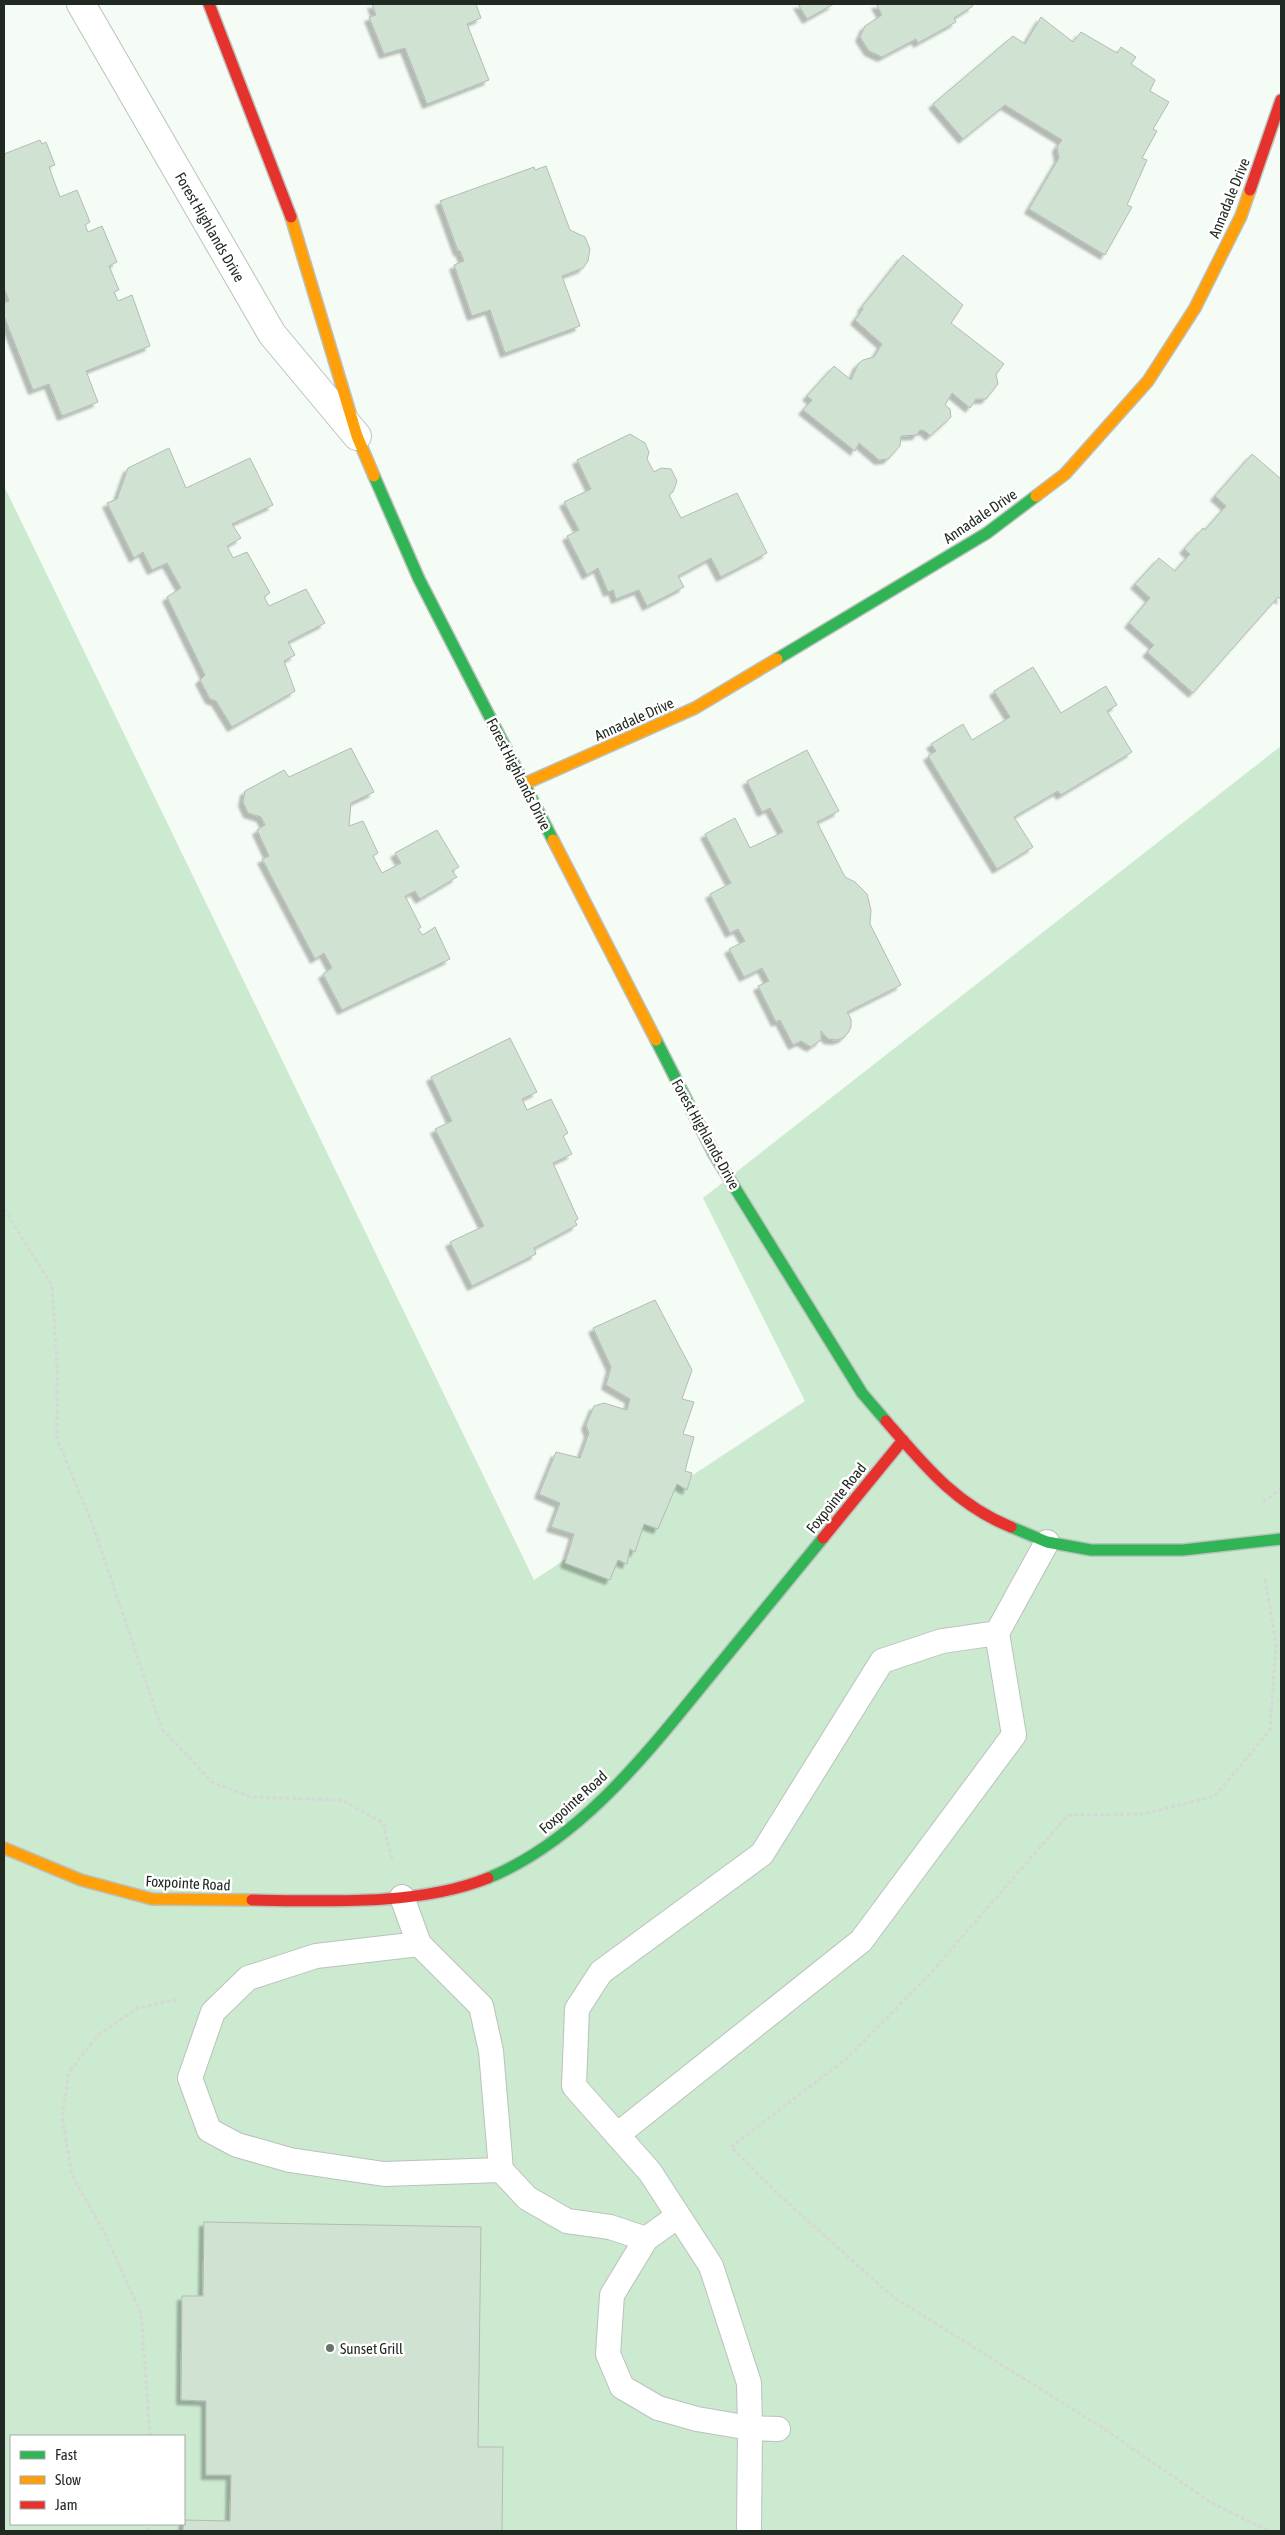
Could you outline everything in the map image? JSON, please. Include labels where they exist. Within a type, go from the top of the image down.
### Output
[{"type":"street","name":"Forest Highlands Drive","points":[[81,4],[272,334],[358,436]]},
{"type":"street","name":"Forest Highlands Drive","points":[[210,4],[216,27],[290,216],[358,436],[419,579],[714,1154],[862,1393],[934,1477],[986,1516],[1047,1542],[1091,1550],[1183,1550],[1281,1538]]},
{"type":"street","name":"Annadale Drive","points":[[524,784],[696,708],[987,533],[1065,474],[1148,381],[1194,308],[1241,216],[1281,100]]},
{"type":"street","name":"Foxpointe Road","points":[[4,1848],[81,1880],[152,1899],[365,1901],[464,1888],[508,1870],[554,1842],[606,1795],[672,1723],[903,1440]]},
{"type":"lane","points":[[617,2135],[861,1942],[1014,1735],[997,1633],[1047,1542]]},
{"type":"lane","points":[[749,2531],[750,2428],[748,2383],[711,2266],[650,2172],[574,2086],[577,2009],[601,1972],[762,1854],[882,1661],[942,1641],[997,1633]]},
{"type":"lane","points":[[402,1897],[419,1944],[481,2006],[491,2051],[501,2170],[527,2198],[567,2221],[610,2228],[646,2239]]},
{"type":"lane","points":[[419,1944],[316,1956],[248,1978],[214,2012],[190,2078],[209,2130],[237,2145],[290,2160],[384,2174],[501,2170]]},
{"type":"lane","points":[[678,2216],[646,2239],[612,2296],[608,2354],[622,2387],[658,2408],[750,2428],[778,2429]]},
{"type":"path","points":[[4,1209],[52,1285],[57,1366],[57,1439],[92,1523],[162,1729],[212,1782],[251,1797],[342,1800],[383,1823],[402,1897]]},
{"type":"path","points":[[1260,1541],[1276,1644],[1270,1730],[1215,1796],[1143,1814],[1068,1815],[930,1974],[846,2059],[732,2147],[778,2194],[892,2297],[1100,2426],[1210,2502],[1269,2531]]},
{"type":"path","points":[[150,2435],[141,2313],[104,2232],[72,2175],[62,2116],[69,2072],[98,2035],[138,2008],[181,1999]]},
{"type":"green space","points":[[4,486],[534,1580],[805,1401],[703,1198],[1281,746],[1281,2531],[4,2531]]},
{"type":"building","points":[[372,4],[476,4],[481,18],[467,24],[489,80],[427,104],[405,48],[384,54],[369,17],[376,15]]},
{"type":"building","points":[[798,4],[834,4],[807,19]]},
{"type":"building","points":[[876,4],[972,4],[973,6],[954,18],[956,22],[918,43],[916,39],[882,57],[869,51],[860,37],[865,26],[882,15]]},
{"type":"building","points":[[1041,17],[1073,42],[1081,32],[1117,53],[1121,47],[1136,57],[1131,64],[1155,80],[1150,91],[1169,102],[1153,129],[1157,131],[1142,158],[1147,160],[1127,205],[1132,207],[1105,255],[1029,209],[1059,158],[1057,147],[1062,140],[1005,105],[963,139],[933,104],[1013,36],[1025,44]]},
{"type":"building","points":[[40,140],[42,144],[46,142],[55,165],[49,167],[60,197],[77,190],[90,222],[85,225],[88,232],[102,226],[117,262],[109,266],[119,290],[114,292],[118,301],[132,295],[150,346],[86,371],[98,402],[62,416],[49,384],[33,390],[4,316],[4,303],[9,301],[4,288],[4,154]]},
{"type":"building","points":[[546,166],[570,230],[585,237],[590,249],[588,261],[583,268],[562,276],[580,326],[505,353],[490,310],[472,316],[454,265],[464,261],[460,251],[458,251],[440,201],[534,167],[535,170]]},
{"type":"building","points":[[903,255],[963,305],[951,323],[1004,364],[996,374],[998,384],[986,399],[976,399],[970,408],[952,393],[945,405],[950,409],[951,417],[930,436],[925,431],[920,430],[917,435],[901,436],[900,446],[888,459],[879,460],[859,443],[855,451],[803,410],[812,400],[807,396],[834,366],[851,380],[858,364],[863,360],[874,357],[882,344],[855,320],[863,309],[862,307]]},
{"type":"building","points":[[630,434],[645,443],[649,452],[647,459],[654,472],[661,468],[671,469],[677,481],[673,492],[669,495],[681,518],[737,493],[767,553],[721,577],[711,558],[678,576],[684,587],[647,606],[639,590],[616,599],[613,590],[608,592],[598,568],[587,575],[567,536],[579,530],[564,502],[591,489],[577,460]]},
{"type":"building","points":[[169,448],[186,488],[250,458],[273,505],[232,524],[241,538],[227,546],[233,558],[247,552],[270,593],[264,597],[269,606],[306,589],[325,623],[288,642],[295,655],[284,661],[295,691],[232,727],[216,701],[210,699],[200,680],[205,675],[167,597],[181,588],[167,563],[152,570],[143,552],[134,558],[107,503],[117,499],[128,468]]},
{"type":"building","points":[[1252,454],[1281,479],[1281,600],[1278,597],[1193,693],[1147,652],[1154,645],[1129,623],[1150,598],[1135,584],[1159,558],[1175,571],[1190,554],[1184,549],[1203,528],[1205,530],[1226,506],[1215,496]]},
{"type":"building","points":[[1033,667],[1061,713],[1106,686],[1117,705],[1107,711],[1132,752],[1061,795],[1058,791],[1014,817],[1033,847],[997,869],[928,756],[936,751],[931,744],[963,724],[972,740],[1010,717],[994,691]]},
{"type":"building","points":[[351,748],[374,792],[351,803],[349,826],[363,821],[378,853],[373,856],[382,873],[401,863],[395,853],[437,830],[459,867],[452,871],[457,877],[420,899],[415,891],[405,896],[421,927],[418,929],[423,935],[435,927],[450,959],[342,1010],[323,974],[332,968],[324,953],[315,959],[262,859],[269,856],[257,830],[265,825],[261,817],[248,813],[243,802],[245,791],[284,770],[289,777]]},
{"type":"building","points":[[807,750],[839,811],[817,822],[845,877],[855,882],[867,894],[871,910],[870,924],[901,985],[847,1012],[851,1019],[851,1027],[843,1038],[836,1040],[828,1039],[821,1031],[821,1040],[811,1047],[801,1041],[793,1045],[780,1020],[776,1022],[758,986],[769,981],[762,968],[744,977],[729,949],[745,941],[738,929],[730,933],[710,894],[731,883],[705,834],[735,818],[750,848],[783,832],[770,808],[762,812],[747,781]]},
{"type":"building","points":[[510,1038],[537,1092],[522,1099],[527,1110],[551,1099],[568,1133],[563,1136],[572,1154],[553,1163],[578,1219],[575,1221],[577,1225],[534,1248],[536,1254],[472,1286],[450,1242],[484,1226],[435,1129],[452,1121],[431,1077]]},
{"type":"building","points":[[655,1300],[692,1370],[682,1399],[694,1402],[683,1434],[694,1437],[685,1471],[692,1473],[687,1490],[677,1484],[658,1529],[644,1524],[635,1552],[630,1549],[627,1564],[618,1560],[610,1580],[565,1563],[574,1534],[551,1527],[560,1503],[539,1494],[556,1452],[580,1458],[589,1433],[586,1425],[594,1406],[604,1403],[627,1410],[630,1399],[606,1385],[611,1367],[593,1328]]},
{"type":"building","name":"Sunset Grill","points":[[204,2222],[481,2227],[478,2447],[503,2447],[502,2531],[183,2531],[185,2520],[230,2521],[231,2475],[206,2475],[206,2401],[181,2400],[182,2296],[203,2296]]},
{"type":"traffic: fast","points":[[374,476],[419,579],[553,840]]},
{"type":"traffic: fast","points":[[777,659],[987,533],[1036,496]]},
{"type":"traffic: fast","points":[[656,1040],[714,1154],[862,1393],[886,1421]]},
{"type":"traffic: fast","points":[[1011,1527],[1047,1542],[1091,1550],[1183,1550],[1281,1539]]},
{"type":"traffic: fast","points":[[488,1878],[522,1862],[553,1841],[611,1791],[662,1734],[823,1538]]},
{"type":"traffic: slow","points":[[1036,496],[1065,474],[1148,381],[1195,308],[1241,216],[1250,190]]},
{"type":"traffic: slow","points":[[291,217],[357,436],[374,476]]},
{"type":"traffic: slow","points":[[524,784],[695,708],[777,659]]},
{"type":"traffic: slow","points":[[553,840],[656,1040]]},
{"type":"traffic: slow","points":[[4,1848],[81,1880],[152,1899],[252,1900]]},
{"type":"traffic: jam","points":[[209,4],[291,217]]},
{"type":"traffic: jam","points":[[1250,190],[1281,100]]},
{"type":"traffic: jam","points":[[886,1421],[928,1468],[957,1495],[991,1518],[1011,1527]]},
{"type":"traffic: jam","points":[[823,1538],[903,1440]]},
{"type":"traffic: jam","points":[[252,1900],[341,1901],[402,1898],[461,1887],[488,1878]]},
{"type":"place","name":"Sunset Grill","points":[[330,2348]]}]
